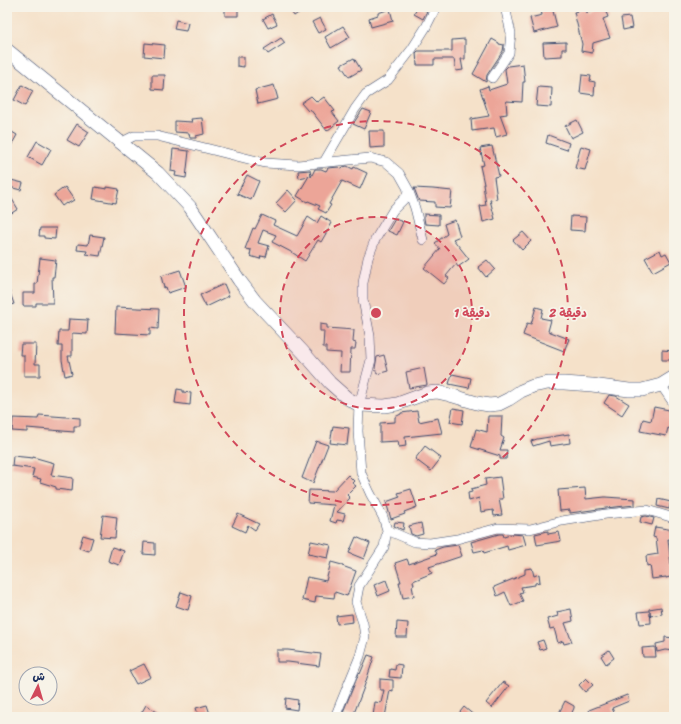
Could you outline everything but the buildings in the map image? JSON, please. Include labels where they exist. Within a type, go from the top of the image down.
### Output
[{"type":"main road","points":[[7,50],[122,142],[158,173],[190,207],[239,280],[255,301],[330,383],[347,398],[359,404],[385,406],[398,404],[426,394],[437,392],[489,405],[499,404],[521,391],[533,386],[548,383],[564,382],[629,390],[642,390],[661,385],[674,377]]},
{"type":"street","points":[[324,162],[355,109],[366,94],[388,80],[420,38],[436,7]]},
{"type":"street","points":[[492,78],[509,53],[511,33],[505,7]]},
{"type":"street","points":[[122,142],[134,136],[156,136],[265,163],[298,165],[370,158],[386,162],[399,173],[408,189],[415,208],[423,240]]},
{"type":"street","points":[[335,717],[360,656],[365,637],[356,602],[359,586],[384,547],[386,530],[383,517],[361,473],[358,432],[359,404],[370,360],[370,336],[363,300],[363,283],[368,258],[375,240],[393,210],[407,196],[408,189]]},
{"type":"street","points":[[661,385],[674,404]]},
{"type":"street","points":[[386,530],[416,542],[430,543],[457,539],[498,528],[530,529],[562,521],[647,510],[674,518]]}]
